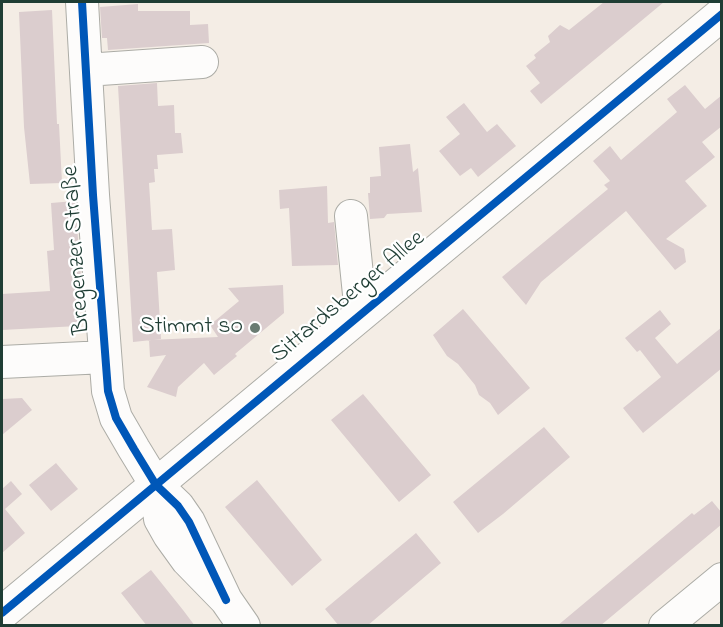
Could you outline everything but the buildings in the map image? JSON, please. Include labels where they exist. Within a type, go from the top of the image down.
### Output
[{"type":"main road","name":"Sittardsberger Allee","points":[[2,613],[722,14]]},
{"type":"street","name":"Bregenzer Straße","points":[[82,2],[93,195],[108,391],[116,418],[156,485]]},
{"type":"street","points":[[86,70],[202,62]]},
{"type":"street","points":[[351,216],[361,314]]},
{"type":"street","points":[[2,362],[105,357]]},
{"type":"street","points":[[156,485],[160,519],[169,535],[187,560],[226,600],[244,626]]},
{"type":"street","points":[[665,626],[722,579]]},
{"type":"cycle path","points":[[82,2],[93,195],[108,391],[116,418],[156,485],[178,506],[189,522],[226,600]]},
{"type":"cycle path","points":[[2,613],[722,14]]},
{"type":"place","name":"Stimmt so","points":[[255,328]]}]
